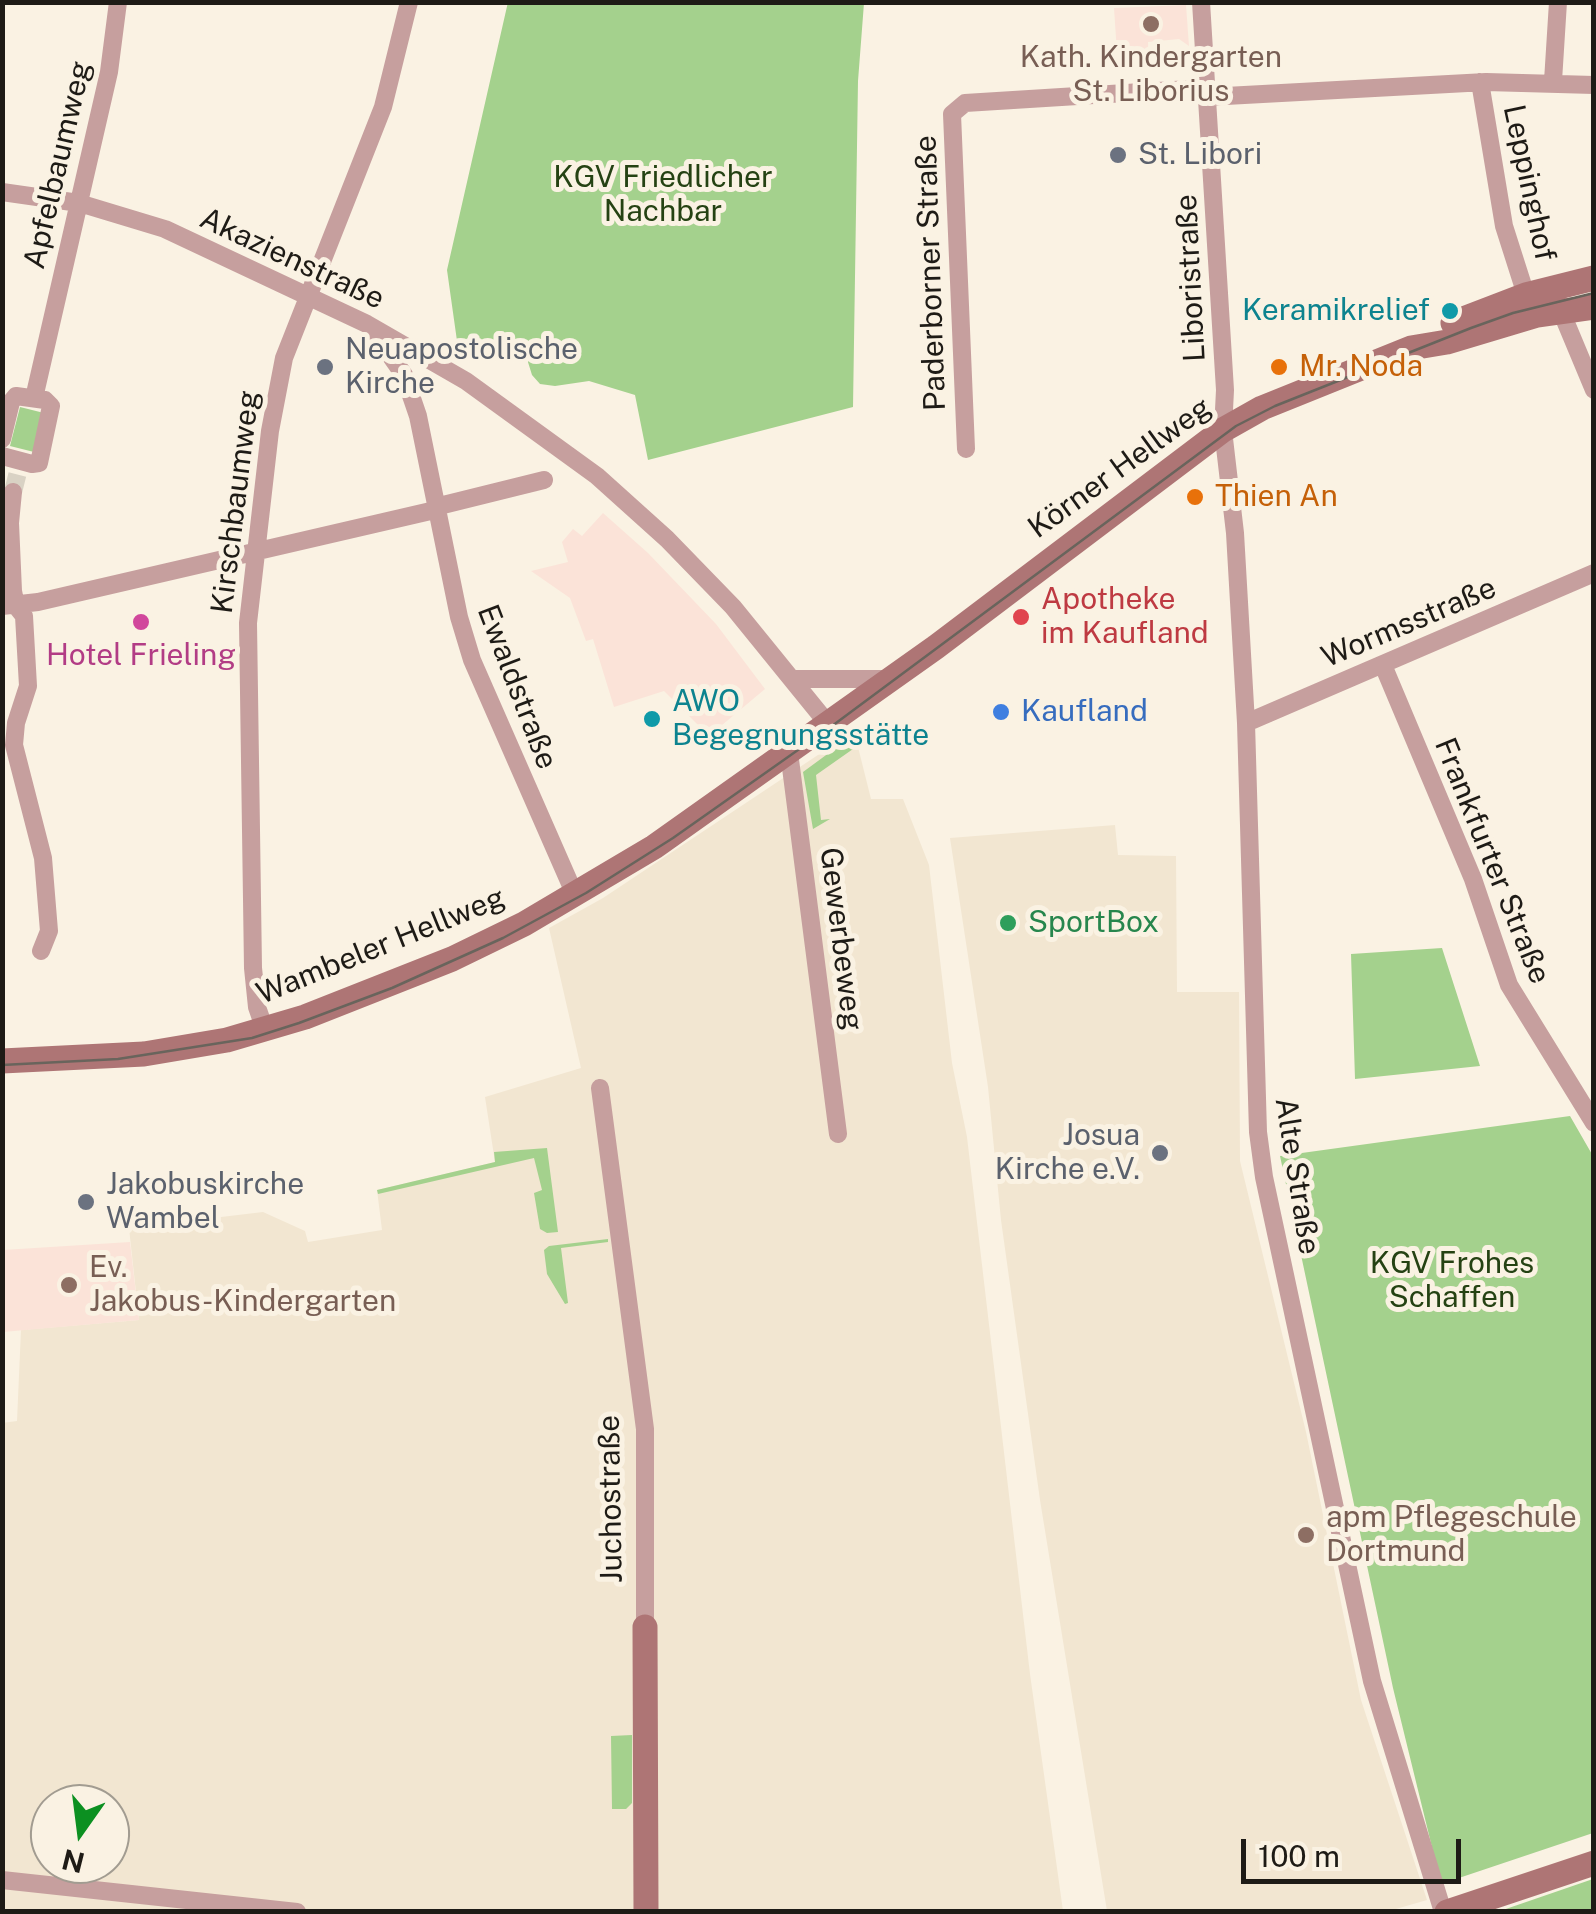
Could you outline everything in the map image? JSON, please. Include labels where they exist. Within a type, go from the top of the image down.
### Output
[{"type":"main road","name":"Körner Hellweg","points":[[891,679],[1223,430],[1262,408],[1410,348],[1436,330],[1526,295],[1594,278]]},
{"type":"main road","name":"Körner Hellweg","points":[[1410,348],[1448,342],[1500,324],[1594,307]]},
{"type":"main road","name":"Wambeler Hellweg","points":[[3,1062],[144,1054],[265,1030],[435,966],[524,924],[654,846],[891,679]]},
{"type":"main road","name":"Juchostraße","points":[[645,1627],[646,1912]]},
{"type":"main road","points":[[1445,1912],[1594,1863]]},
{"type":"street","name":"Apfelbaumweg","points":[[34,398],[109,72],[118,2]]},
{"type":"street","name":"Kirschbaumweg","points":[[265,1030],[257,1007],[250,895],[248,623],[277,385],[306,294],[383,107],[409,2]]},
{"type":"street","name":"Liboristraße","points":[[1201,2],[1225,390],[1223,430]]},
{"type":"street","points":[[1553,82],[1558,2]]},
{"type":"street","name":"Paderborner Straße","points":[[966,449],[952,114],[965,102],[1480,82],[1594,85]]},
{"type":"street","name":"Leppinghof","points":[[1480,82],[1504,226],[1526,295]]},
{"type":"street","name":"Akazienstraße","points":[[2,192],[79,204],[165,230],[306,294],[429,358],[545,436],[667,539],[733,607],[828,724]]},
{"type":"street","points":[[1562,311],[1594,390]]},
{"type":"street","name":"Ewaldstraße","points":[[367,324],[404,375],[418,416],[429,510],[472,660],[575,895]]},
{"type":"street","points":[[404,375],[413,362],[429,358]]},
{"type":"street","points":[[2,439],[16,396],[45,400],[53,411],[40,463],[13,463]]},
{"type":"street","name":"Alte Straße","points":[[1223,430],[1235,533],[1246,723],[1254,1079],[1264,1177],[1372,1681],[1445,1912]]},
{"type":"street","points":[[9,606],[544,480]]},
{"type":"street","points":[[9,606],[13,492]]},
{"type":"street","name":"Wormsstraße","points":[[1246,723],[1594,573]]},
{"type":"street","points":[[9,606],[24,616],[28,686],[16,723],[14,745],[43,858],[48,931],[41,951]]},
{"type":"street","name":"Frankfurter Straße","points":[[1383,665],[1473,879],[1509,986],[1530,1024],[1588,1098],[1594,1123]]},
{"type":"street","points":[[793,678],[891,679]]},
{"type":"street","name":"Gewerbeweg","points":[[789,752],[838,1134]]},
{"type":"street","name":"Juchostraße","points":[[600,1088],[645,1429],[645,1627]]},
{"type":"street","points":[[2,1880],[297,1912]]},
{"type":"shaded area","name":"Kath. Kindergarten St. Liborius","points":[[1186,5],[1189,46],[1179,39],[1148,42],[1149,66],[1137,71],[1136,67],[1118,68],[1114,8]]},
{"type":"shaded area","points":[[603,513],[716,624],[765,689],[709,736],[664,691],[614,707],[593,639],[586,641],[570,598],[531,571],[568,562],[562,542],[573,529],[582,536]]},
{"type":"shaded area","points":[[854,731],[871,799],[903,799],[929,865],[952,1063],[967,1137],[1030,1674],[1063,1911],[3,1912],[2,1423],[17,1421],[21,1330],[139,1320],[129,1228],[263,1212],[305,1231],[308,1242],[382,1230],[377,1190],[495,1162],[485,1097],[581,1068],[549,928],[603,898]]},
{"type":"shaded area","points":[[1115,825],[1118,855],[1176,856],[1177,992],[1239,992],[1240,1161],[1306,1432],[1361,1700],[1427,1900],[1389,1911],[1107,1911],[1040,1500],[1001,1220],[988,1087],[950,838]]},
{"type":"shaded area","name":"Ev. Jakobus-Kindergarten","points":[[130,1242],[139,1320],[3,1332],[3,1250]]},
{"type":"green space","name":"KGV Friedlicher Nachbar","points":[[508,2],[864,3],[858,81],[853,407],[648,460],[635,395],[589,381],[540,384],[532,375],[523,346],[458,348],[447,270]]},
{"type":"green space","points":[[20,407],[44,413],[34,452],[10,446]]},
{"type":"green space","points":[[852,736],[853,749],[816,775],[821,820],[830,819],[813,829],[803,772]]},
{"type":"green space","points":[[1442,948],[1480,1066],[1355,1079],[1351,954]]},
{"type":"green space","name":"KGV Frohes Schaffen","points":[[1570,1116],[1593,1156],[1593,1833],[1441,1884],[1393,1688],[1280,1156]]},
{"type":"green space","points":[[547,1148],[558,1232],[540,1229],[534,1193],[542,1190],[534,1158],[378,1194],[377,1190],[495,1162],[494,1152]]},
{"type":"green space","points":[[608,1239],[561,1248],[568,1303],[565,1304],[547,1274],[544,1250],[549,1246]]},
{"type":"green space","points":[[632,1735],[632,1803],[626,1809],[612,1809],[611,1736]]},
{"type":"green space","points":[[1593,1879],[1593,1911],[1500,1911]]},
{"type":"tunnel","points":[[13,492],[18,472]]},
{"type":"tram line","points":[[2,1065],[118,1059],[252,1038],[392,988],[503,938],[586,893],[673,838],[832,726],[1236,426],[1275,406],[1471,328],[1594,293]]},
{"type":"place","name":"Kath. Kindergarten St. Liborius","points":[[1151,24]]},
{"type":"place","name":"St. Libori","points":[[1118,155]]},
{"type":"place","name":"Keramikrelief","points":[[1450,311]]},
{"type":"place","name":"Neuapostolische Kirche","points":[[325,367]]},
{"type":"place","name":"Mr. Noda","points":[[1279,367]]},
{"type":"place","name":"Thien An","points":[[1195,497]]},
{"type":"place","name":"Apotheke im Kaufland","points":[[1021,617]]},
{"type":"place","name":"Hotel Frieling","points":[[141,622]]},
{"type":"place","name":"Kaufland","points":[[1001,712]]},
{"type":"place","name":"AWO Begegnungsstätte","points":[[652,719]]},
{"type":"place","name":"SportBox","points":[[1008,923]]},
{"type":"place","name":"Josua Kirche e.V.","points":[[1160,1153]]},
{"type":"place","name":"Jakobuskirche Wambel","points":[[86,1202]]},
{"type":"place","name":"Ev. Jakobus-Kindergarten","points":[[69,1285]]},
{"type":"place","name":"apm Pflegeschule Dortmund","points":[[1306,1535]]}]
